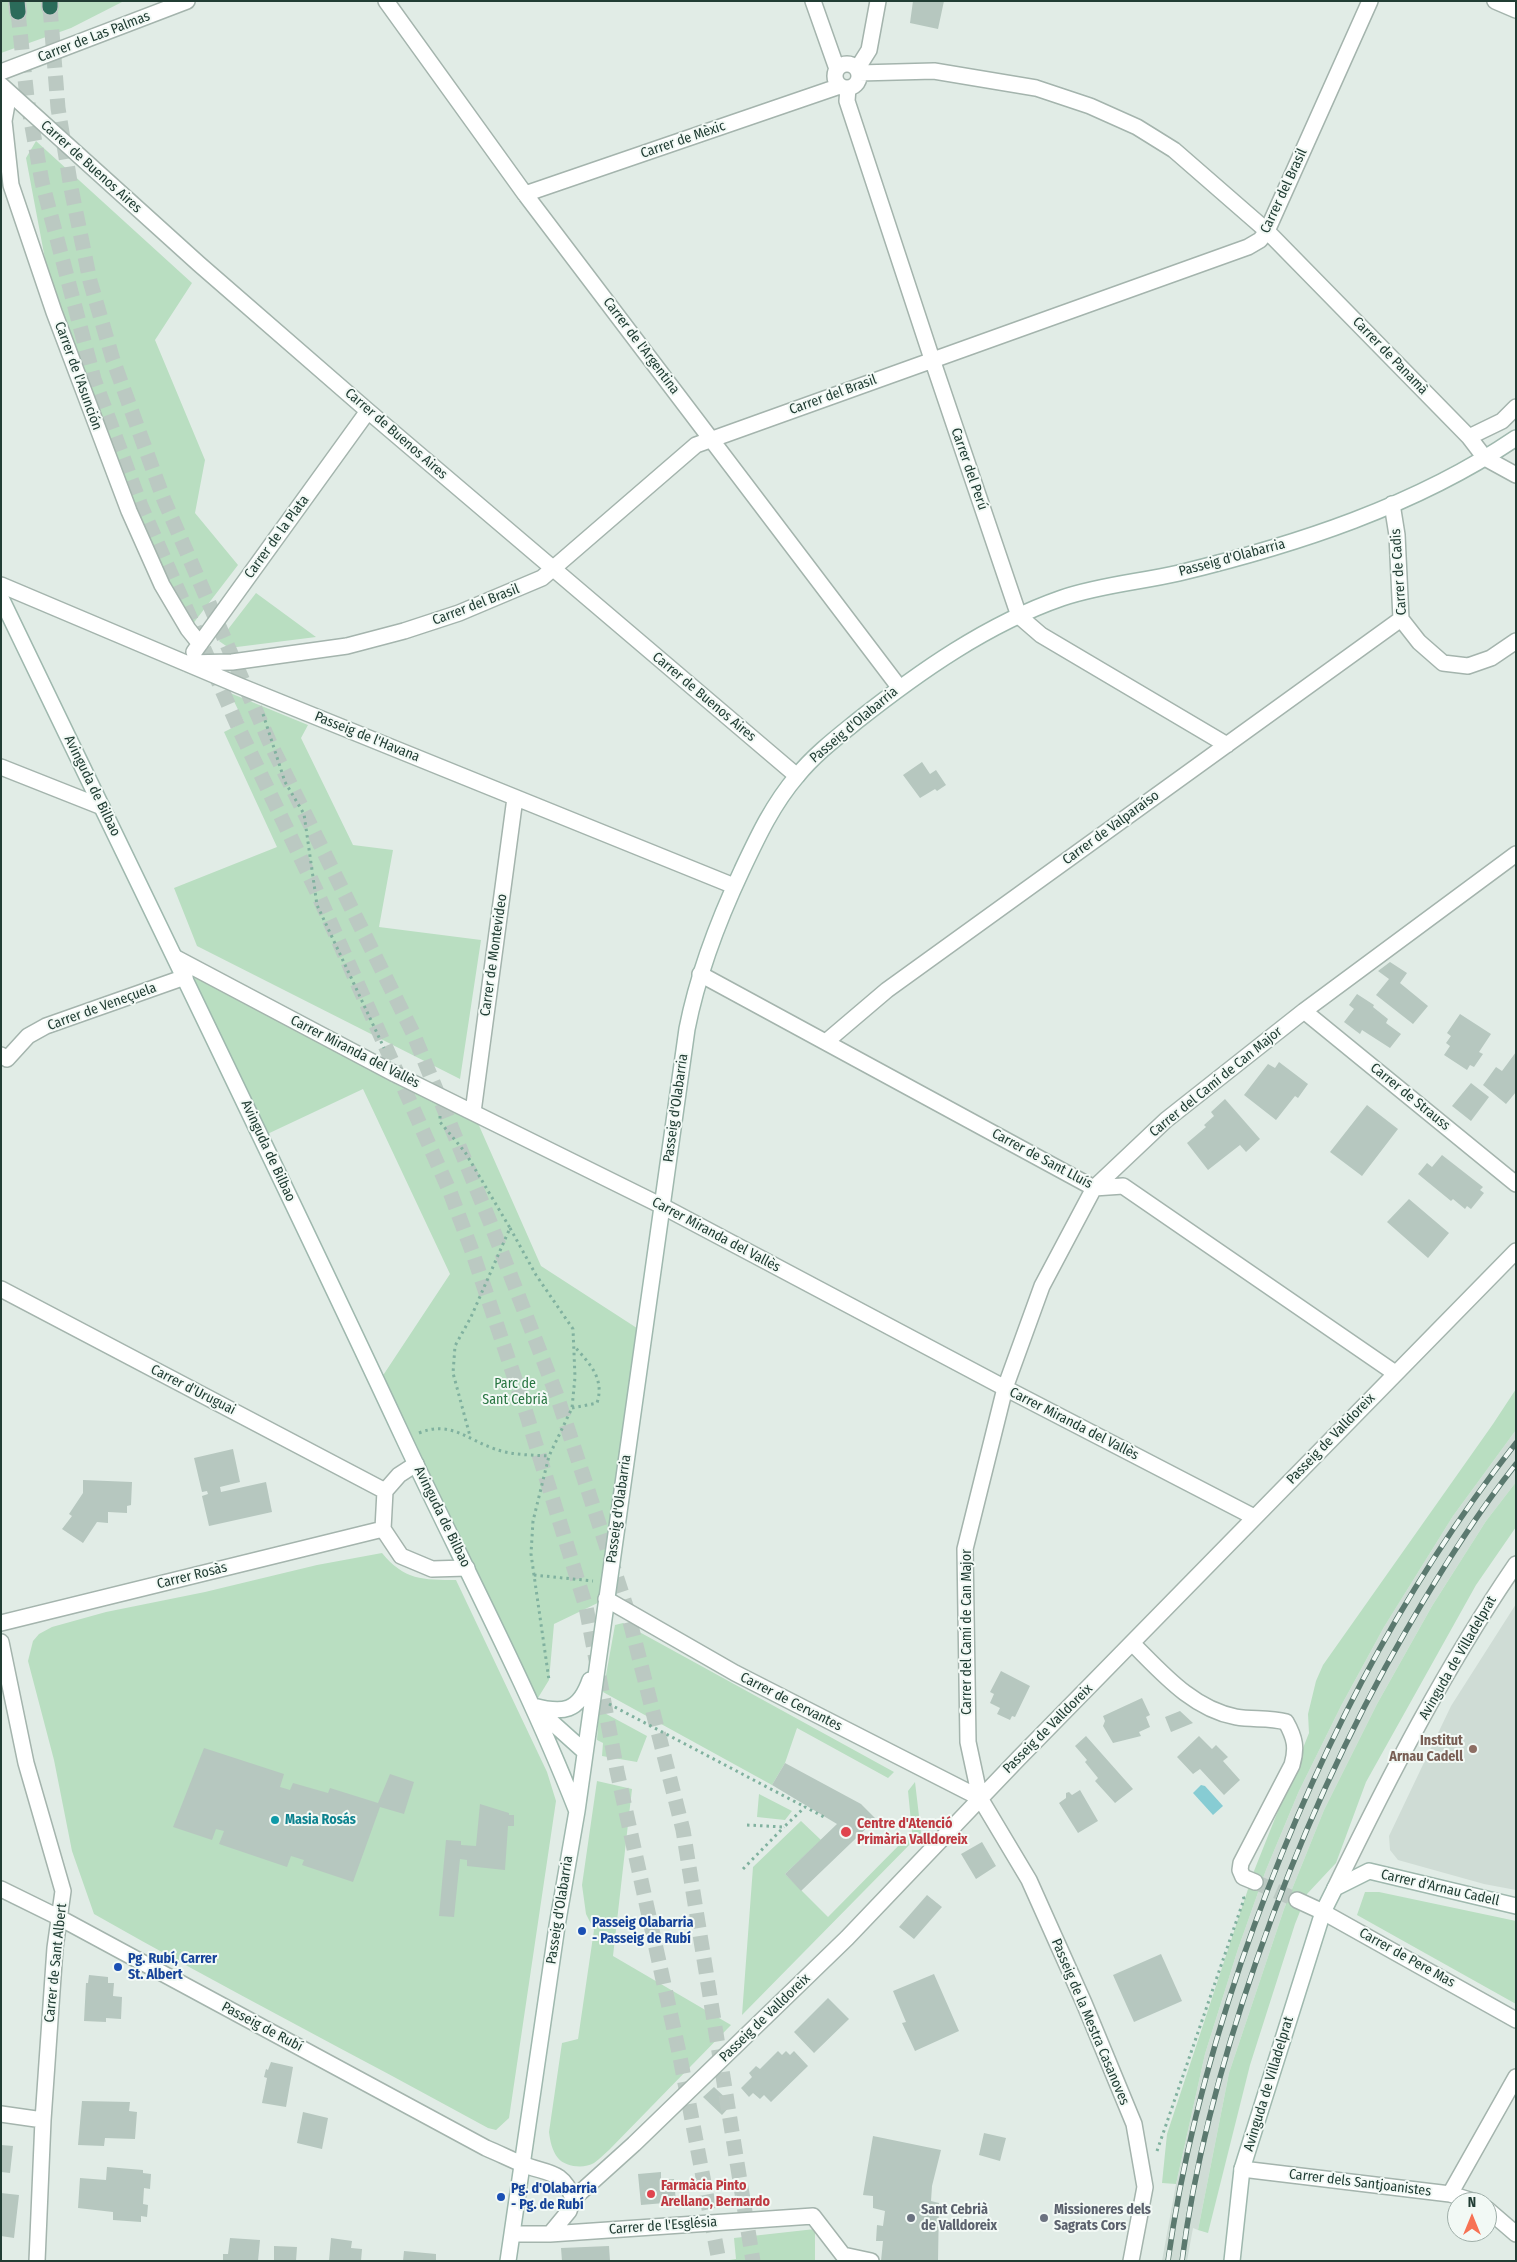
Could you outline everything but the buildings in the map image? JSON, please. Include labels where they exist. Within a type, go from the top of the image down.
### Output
[{"type":"street","name":"Carrer de Las Palmas","points":[[1,72],[187,1]]},
{"type":"street","name":"Carrer de l'Argentina","points":[[386,1],[525,194],[899,687]]},
{"type":"street","points":[[813,1],[837,69]]},
{"type":"street","points":[[858,71],[854,66],[846,63],[837,69],[834,76],[844,87],[856,85],[858,71],[869,50],[878,1]]},
{"type":"street","name":"Carrer del Brasil","points":[[186,663],[232,662],[279,657],[347,646],[404,631],[518,589],[542,578],[554,569],[696,445],[1248,247],[1260,240],[1267,231],[1370,1]]},
{"type":"street","points":[[1495,1],[1516,10]]},
{"type":"street","name":"Carrer de Panamà","points":[[858,71],[934,71],[1036,88],[1090,106],[1137,128],[1174,150],[1267,231],[1469,437],[1486,458],[1516,475]]},
{"type":"street","name":"Carrer de Mèxic","points":[[525,194],[844,87]]},
{"type":"street","name":"Carrer del Perú","points":[[844,87],[932,359],[1019,616]]},
{"type":"street","name":"Carrer de Buenos Aires","points":[[5,89],[199,264],[368,411],[797,776]]},
{"type":"street","name":"Carrer de l'Asunción","points":[[5,89],[4,122],[11,185],[54,312],[128,511],[162,585],[188,629],[200,644]]},
{"type":"street","points":[[1469,437],[1502,421],[1516,407]]},
{"type":"street","name":"Carrer de la Plata","points":[[186,663],[368,411]]},
{"type":"street","name":"Passeig d'Olabarria","points":[[508,2261],[557,1926],[577,1811],[687,1029],[700,974],[734,886],[762,827],[797,776],[820,751],[899,687],[970,642],[1019,616],[1062,598],[1105,586],[1177,573],[1291,543],[1392,504],[1486,458],[1516,438]]},
{"type":"street","name":"Carrer de Cadis","points":[[1392,504],[1397,535],[1400,619],[1419,642],[1444,663],[1468,666],[1491,658],[1516,641]]},
{"type":"street","name":"Passeig de l'Havana","points":[[1,585],[256,692],[734,886]]},
{"type":"street","name":"Avinguda de Bilbao","points":[[1,598],[176,958],[533,1706],[577,1811]]},
{"type":"street","points":[[1019,616],[1041,635],[1227,744]]},
{"type":"street","name":"Carrer de Valparaíso","points":[[827,1041],[887,990],[1400,619]]},
{"type":"street","points":[[1,767],[102,807]]},
{"type":"street","name":"Carrer de Montevideo","points":[[473,1112],[515,798]]},
{"type":"street","name":"Carrer del Camí de Can Major","points":[[980,1798],[968,1742],[966,1549],[1005,1388],[1042,1286],[1094,1188],[1166,1120],[1304,1011],[1516,854]]},
{"type":"street","name":"Carrer Miranda del Vallès","points":[[176,958],[395,1074],[662,1206],[1005,1388],[1254,1517]]},
{"type":"street","name":"Carrer de Sant Lluís","points":[[700,974],[827,1041],[1094,1188],[1123,1186],[1395,1373]]},
{"type":"street","name":"Carrer de Veneçuela","points":[[3,1061],[28,1036],[46,1026],[185,977]]},
{"type":"street","name":"Carrer de Strauss","points":[[1304,1011],[1516,1184]]},
{"type":"street","name":"Passeig de Valldoreix","points":[[550,2234],[569,2211],[573,2199],[654,2125],[847,1938],[980,1798],[1516,1251]]},
{"type":"street","name":"Carrer d'Uruguai","points":[[1,1289],[385,1490]]},
{"type":"street","points":[[416,1464],[399,1475],[385,1490],[383,1529],[401,1556],[432,1569],[467,1568]]},
{"type":"street","name":"Carrer Rosàs","points":[[1,1623],[383,1529]]},
{"type":"street","name":"Avinguda de Villadelprat","points":[[1335,1888],[1394,1769],[1494,1597],[1516,1564]]},
{"type":"street","name":"Carrer de Cervantes","points":[[606,1599],[735,1673],[980,1798]]},
{"type":"street","name":"Carrer de Sant Albert","points":[[1,1642],[26,1763],[63,1890],[55,1948],[43,2120],[37,2261]]},
{"type":"street","points":[[1133,1644],[1173,1685],[1210,1707],[1236,1717],[1272,1718],[1286,1722],[1294,1735],[1296,1750],[1292,1765],[1241,1863],[1240,1870],[1243,1877],[1255,1882]]},
{"type":"street","points":[[533,1706],[561,1711],[570,1708],[586,1692],[598,1658]]},
{"type":"street","points":[[533,1706],[585,1752]]},
{"type":"street","name":"Passeig de la Mestra Casanoves","points":[[980,1798],[1028,1880],[1084,2003],[1134,2124],[1145,2187],[1131,2261]]},
{"type":"street","name":"Carrer d'Arnau Cadell","points":[[1335,1888],[1369,1871],[1516,1906]]},
{"type":"street","points":[[1323,1912],[1335,1888]]},
{"type":"street","name":"Passeig de Rubí","points":[[1,1889],[60,1918],[461,2134],[523,2165],[551,2172],[564,2180],[573,2199]]},
{"type":"street","name":"Carrer de Pere Mas","points":[[1297,1900],[1323,1912],[1516,2020]]},
{"type":"street","name":"Avinguda de Villadelprat","points":[[1232,2261],[1242,2169],[1323,1912]]},
{"type":"street","points":[[1451,2192],[1516,2077]]},
{"type":"street","points":[[1,2114],[43,2120]]},
{"type":"street","name":"Carrer dels Santjoanistes","points":[[1242,2169],[1447,2194]]},
{"type":"street","name":"Carrer de l'Església","points":[[513,2234],[550,2234],[813,2216],[843,2255],[871,2261]]},
{"type":"street","points":[[1497,2218],[1516,2234]]},
{"type":"path","points":[[256,692],[285,782],[304,814],[317,906],[395,1074]]},
{"type":"path","points":[[446,1098],[439,1110],[440,1122],[465,1152],[536,1276],[573,1328],[575,1377],[572,1408],[548,1456],[533,1520],[531,1554],[549,1680]]},
{"type":"path","points":[[470,1436],[453,1373],[455,1346],[471,1317],[510,1228]]},
{"type":"path","points":[[572,1408],[597,1403],[600,1393],[595,1369],[573,1345]]},
{"type":"path","points":[[404,1439],[426,1429],[451,1429],[495,1449],[548,1456]]},
{"type":"path","points":[[534,1575],[609,1582]]},
{"type":"path","points":[[593,1696],[826,1818]]},
{"type":"path","points":[[743,1869],[805,1807]]},
{"type":"path","points":[[748,1825],[784,1827]]},
{"type":"path","points":[[1154,2159],[1244,1898],[1240,1890]]},
{"type":"shaded area","points":[[1516,1430],[1516,1482],[1486,1521],[1432,1606],[1377,1704],[1324,1810],[1284,1909],[1229,2073],[1198,2230],[1193,2228],[1187,2261],[1162,2261],[1176,2184],[1205,2054],[1238,1949],[1266,1870],[1299,1791],[1341,1706],[1384,1627],[1453,1516]]},
{"type":"shaded area","name":"Institut Arnau Cadell","points":[[1516,1604],[1516,1890],[1484,1884],[1398,1860],[1390,1850],[1389,1836],[1451,1706]]},
{"type":"green space","points":[[1,1],[124,1],[71,28],[1,53]]},
{"type":"green space","points":[[36,141],[192,283],[155,340],[205,460],[195,513],[238,565],[192,625],[180,607],[119,471],[48,275],[26,158]]},
{"type":"green space","points":[[256,593],[316,637],[229,648],[219,641]]},
{"type":"green space","points":[[230,693],[308,725],[301,738],[353,845],[393,850],[379,927],[481,940],[460,1079],[197,946],[174,888],[277,847],[224,732],[244,722]]},
{"type":"green space","name":"Parc de Sant Cebrià","points":[[181,969],[473,1112],[541,1266],[643,1332],[606,1599],[554,1624],[549,1680],[533,1706],[378,1383],[450,1274],[363,1089],[261,1137]]},
{"type":"green space","points":[[1516,1389],[1516,1430],[1453,1516],[1384,1627],[1341,1706],[1299,1791],[1266,1870],[1238,1949],[1205,2054],[1176,2184],[1162,2183],[1167,2134],[1254,1871],[1309,1733],[1308,1714],[1316,1681],[1323,1665]]},
{"type":"green space","points":[[1516,1482],[1516,1527],[1476,1585],[1366,1782],[1336,1863],[1307,1894],[1295,1924],[1250,2065],[1208,2233],[1198,2230],[1229,2073],[1284,1909],[1324,1810],[1377,1704],[1432,1606],[1486,1521]]},
{"type":"green space","points":[[382,1553],[398,1569],[415,1577],[434,1580],[456,1580],[547,1772],[556,1801],[509,2118],[496,2130],[488,2128],[192,1969],[94,1914],[72,1851],[54,1760],[28,1661],[33,1641],[39,1634],[52,1627],[106,1612],[205,1592],[317,1565]]},
{"type":"green space","points":[[623,1623],[894,1772],[888,1778],[797,1728],[785,1763],[772,1785],[603,1692],[615,1625]]},
{"type":"green space","points":[[599,1710],[647,1736],[637,1762],[602,1756],[603,1743],[597,1740]]},
{"type":"green space","points":[[597,1781],[632,1789],[613,1956],[731,2025],[609,2150],[594,2163],[580,2166],[570,2165],[558,2158],[553,2149],[549,2132],[562,2043],[578,2039],[594,1930],[586,1914],[582,1885]]},
{"type":"green space","points":[[915,1782],[921,1833],[742,2015],[753,1867],[801,1821],[821,1840],[785,1874],[828,1917],[912,1832],[908,1791]]},
{"type":"green space","points":[[759,1794],[792,1811],[785,1820],[757,1817]]},
{"type":"green space","points":[[1365,1892],[1379,1892],[1516,1921],[1516,2004],[1357,1915]]},
{"type":"green space","points":[[815,2229],[815,2261],[723,2261],[736,2259],[734,2238]]},
{"type":"water","points":[[1201,1785],[1205,1786],[1223,1806],[1213,1815],[1193,1793]]},
{"type":"tunnel","points":[[50,7],[58,108],[71,188],[90,281],[113,360],[164,500],[269,741],[413,1033],[490,1222],[557,1396],[626,1606],[683,1830],[753,2261]]},
{"type":"tunnel","points":[[18,12],[27,98],[42,182],[94,379],[141,506],[240,731],[316,890],[450,1192],[472,1251],[523,1403],[586,1607],[617,1771],[680,2057],[719,2261]]},
{"type":"tunnel","points":[[1255,1882],[1297,1900]]},
{"type":"railway","points":[[1168,2261],[1181,2185],[1207,2073],[1241,1963],[1294,1825],[1357,1691],[1392,1627],[1431,1563],[1472,1502],[1516,1443]]},
{"type":"railway","points":[[1182,2261],[1194,2184],[1222,2070],[1272,1916],[1306,1832],[1343,1749],[1407,1629],[1458,1545],[1516,1464]]},
{"type":"place","name":"Institut Arnau Cadell","points":[[1473,1749]]},
{"type":"place","name":"Masia Rosás","points":[[275,1820]]},
{"type":"place","name":"Centre d'Atenció Primària Valldoreix","points":[[846,1832]]},
{"type":"place","name":"Passeig Olabarria - Passeig de Rubí","points":[[582,1931]]},
{"type":"place","name":"Pg. Rubí, Carrer St. Albert","points":[[118,1967]]},
{"type":"place","name":"Farmàcia Pinto Arellano, Bernardo","points":[[651,2194]]},
{"type":"place","name":"Pg. d'Olabarria - Pg. de Rubí","points":[[501,2197]]},
{"type":"place","name":"Sant Cebrià de Valldoreix","points":[[911,2218]]},
{"type":"place","name":"Missioneres dels Sagrats Cors","points":[[1044,2218]]}]
